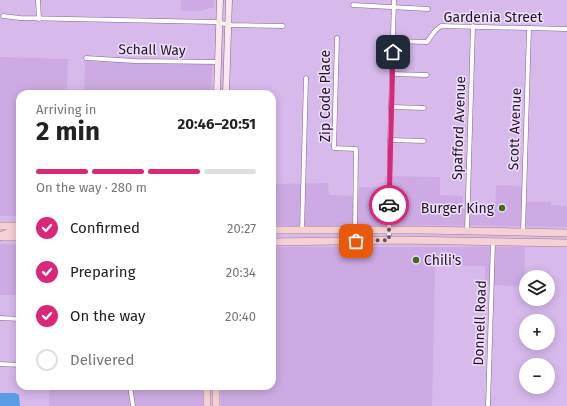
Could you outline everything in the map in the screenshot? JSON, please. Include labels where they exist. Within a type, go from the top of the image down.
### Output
[{"type":"main road","points":[[217,90],[220,0]]},
{"type":"main road","points":[[226,90],[229,0]]},
{"type":"main road","points":[[217,76],[222,78],[226,85]]},
{"type":"main road","points":[[0,226],[16,226]]},
{"type":"main road","points":[[276,230],[567,232]]},
{"type":"main road","points":[[0,237],[10,232],[16,232]]},
{"type":"main road","points":[[0,237],[16,237]]},
{"type":"main road","points":[[276,242],[389,240],[567,243]]},
{"type":"main road","points":[[206,406],[207,390]]},
{"type":"main road","points":[[216,390],[216,406]]},
{"type":"street","points":[[38,0],[39,19]]},
{"type":"street","points":[[389,240],[394,0]]},
{"type":"street","points":[[354,5],[428,9]]},
{"type":"street","points":[[3,16],[39,19],[283,26]]},
{"type":"street","name":"Gardenia Street","points":[[393,41],[427,42],[435,31],[441,26],[567,29]]},
{"type":"street","name":"Spafford Avenue","points":[[467,231],[473,26]]},
{"type":"street","name":"Scott Avenue","points":[[523,232],[529,28]]},
{"type":"street","name":"Zip Code Place","points":[[337,38],[334,148],[356,149],[355,231]]},
{"type":"street","name":"Schall Way","points":[[86,58],[135,61],[218,62]]},
{"type":"street","points":[[392,74],[428,75]]},
{"type":"street","name":"Zip Code Place","points":[[302,231],[306,78]]},
{"type":"street","points":[[391,107],[424,108]]},
{"type":"street","points":[[390,140],[424,141]]},
{"type":"street","name":"Donnell Road","points":[[488,406],[494,241]]},
{"type":"street","points":[[0,318],[16,319]]},
{"type":"street","points":[[0,364],[16,365]]},
{"type":"street","points":[[131,390],[133,406]]},
{"type":"shaded area","points":[[181,0],[214,0],[214,8],[200,11],[181,11]]},
{"type":"shaded area","points":[[0,57],[68,59],[67,90],[16,90],[16,216],[0,216]]},
{"type":"shaded area","points":[[85,61],[212,64],[211,90],[84,90]]},
{"type":"shaded area","points":[[385,176],[440,177],[440,195],[463,196],[462,209],[495,209],[496,185],[526,186],[525,202],[551,202],[551,205],[567,206],[567,227],[440,225],[307,227],[276,225],[276,184],[328,183],[329,195],[358,196],[359,187],[383,188]]},
{"type":"shaded area","points":[[0,244],[16,245],[16,295],[0,295]]},
{"type":"shaded area","points":[[276,247],[525,247],[524,270],[519,270],[519,286],[485,285],[485,266],[435,266],[432,406],[221,406],[221,390],[276,390]]},
{"type":"shaded area","points":[[49,390],[203,390],[203,406],[49,406]]},
{"type":"water","points":[[0,393],[15,393],[19,395],[20,406],[0,406]]},
{"type":"way so far","points":[[356,241],[389,240],[389,205]]},
{"type":"place","name":"Burger King","points":[[502,208]]},
{"type":"place","name":"Chili's","points":[[416,260]]},
{"type":"route","points":[[389,205],[393,52]]}]
